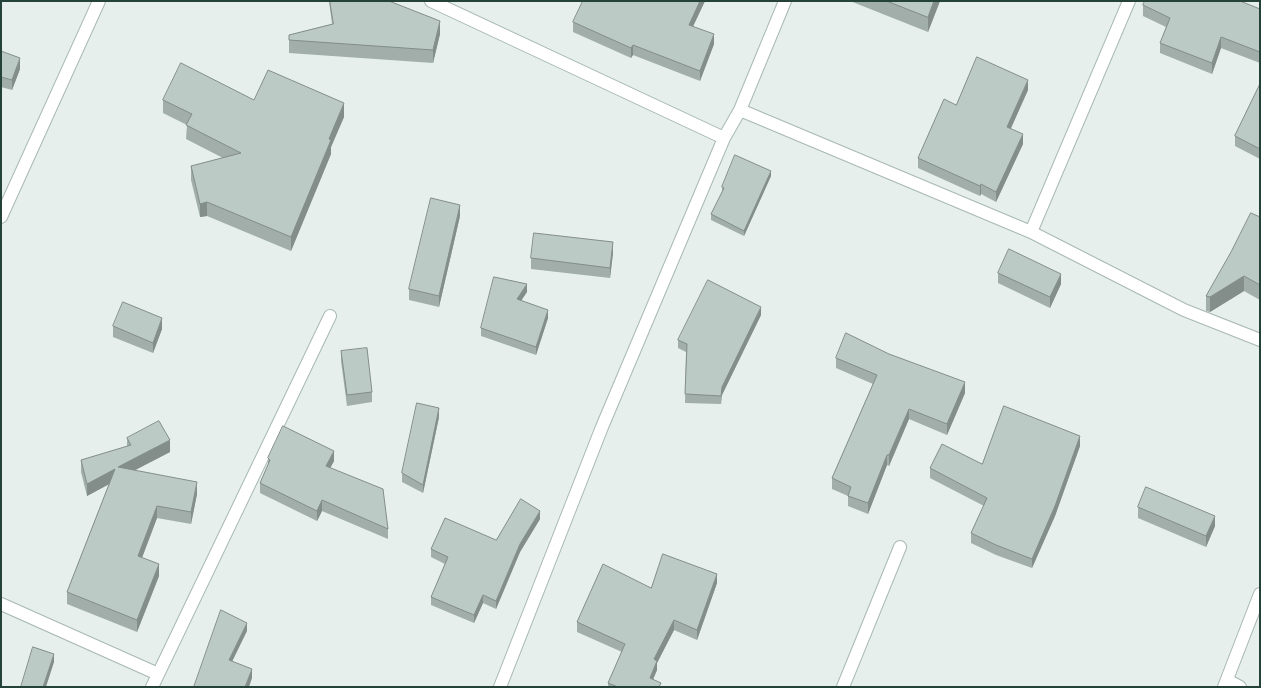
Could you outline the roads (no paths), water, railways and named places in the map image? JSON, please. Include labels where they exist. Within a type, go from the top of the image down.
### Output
[{"type":"street","points":[[1,217],[99,1]]},
{"type":"street","points":[[431,1],[724,138]]},
{"type":"street","points":[[500,687],[602,427],[724,138],[740,110],[785,1]]},
{"type":"street","points":[[1032,232],[1128,1]]},
{"type":"street","points":[[740,110],[1032,232],[1184,310],[1260,340]]},
{"type":"street","points":[[152,687],[330,316]]},
{"type":"street","points":[[843,687],[900,548]]},
{"type":"street","points":[[1240,687],[1226,684],[1260,594]]},
{"type":"street","points":[[1,604],[158,674]]}]
